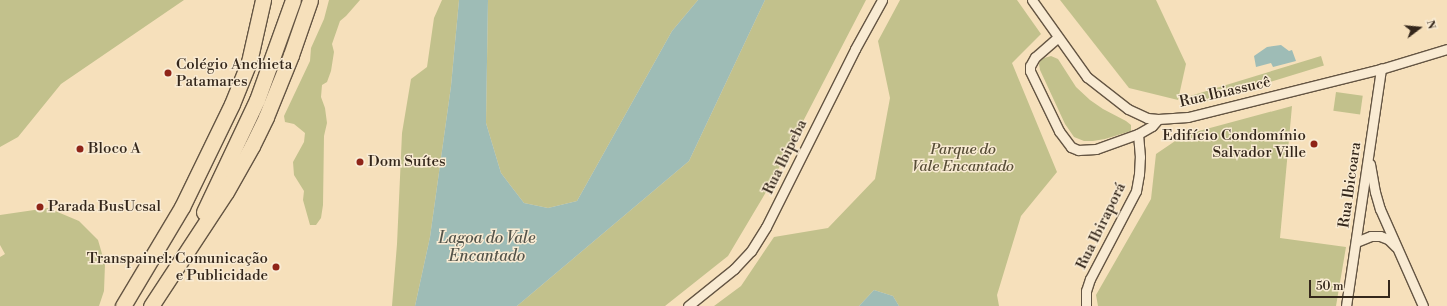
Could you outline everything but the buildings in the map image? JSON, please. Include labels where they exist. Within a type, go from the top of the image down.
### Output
[{"type":"main road","points":[[123,306],[182,207],[232,104],[249,62],[264,0]]},
{"type":"main road","points":[[191,247],[204,213],[258,100],[293,0]]},
{"type":"main road","points":[[151,306],[226,192],[266,117],[291,55],[310,0]]},
{"type":"street","name":"Rua Ibipeba","points":[[688,306],[734,269],[755,245],[766,227],[855,49],[882,0]]},
{"type":"street","name":"Rua Ibiassucê","points":[[1032,0],[1057,38],[1087,77],[1109,96],[1137,114],[1158,119],[1188,117],[1381,68],[1447,49]]},
{"type":"street","points":[[1057,38],[1035,57],[1030,66],[1030,71],[1064,140],[1071,147],[1078,150],[1086,150],[1138,134],[1152,126],[1158,119]]},
{"type":"street","name":"Rua Ibicoara","points":[[1346,306],[1381,68]]},
{"type":"street","name":"Rua Ibiraporá","points":[[1086,306],[1086,292],[1090,279],[1136,191],[1140,168],[1138,134]]},
{"type":"street","points":[[1369,151],[1375,192],[1396,247],[1423,306]]},
{"type":"street","points":[[1356,242],[1371,236],[1380,236],[1388,239],[1396,247]]},
{"type":"green space","points":[[0,0],[184,0],[61,84],[18,137],[0,147]]},
{"type":"green space","points":[[329,0],[360,0],[340,21],[332,44],[334,52],[331,71],[327,82],[322,85],[321,97],[325,108],[327,123],[324,136],[323,205],[321,218],[316,225],[310,225],[303,200],[304,191],[294,175],[293,162],[304,142],[305,133],[294,124],[285,122],[284,116],[310,61],[311,48],[324,19]]},
{"type":"green space","points":[[442,0],[459,0],[451,86],[430,237],[415,306],[392,306],[397,244],[402,133],[411,79],[427,67],[434,18]]},
{"type":"green space","points":[[488,0],[698,0],[672,31],[577,201],[548,208],[524,203],[501,173],[486,123]]},
{"type":"green space","points":[[765,0],[866,0],[769,187],[728,256],[665,306],[517,306],[689,161]]},
{"type":"green space","name":"Parque do Vale Encantado","points":[[900,0],[1017,0],[1041,34],[1012,63],[1057,172],[1021,216],[997,295],[999,306],[899,306],[893,296],[874,290],[859,306],[714,306],[741,286],[774,237],[828,228],[875,179],[890,98],[878,41]]},
{"type":"green space","points":[[1060,0],[1156,0],[1186,64],[1178,100],[1129,88]]},
{"type":"green space","points":[[1051,56],[1058,59],[1076,87],[1090,100],[1103,109],[1131,125],[1131,131],[1093,141],[1084,141],[1074,137],[1065,124],[1040,70],[1039,64],[1041,59]]},
{"type":"green space","points":[[1321,56],[1324,66],[1194,105],[1191,96]]},
{"type":"green space","points":[[1336,92],[1363,96],[1360,115],[1333,111]]},
{"type":"green space","points":[[1292,106],[1280,238],[1346,247],[1336,306],[1098,306],[1096,295],[1151,199],[1156,154],[1184,135]]},
{"type":"green space","points":[[48,208],[79,221],[98,240],[105,264],[104,291],[99,306],[0,306],[0,257],[5,254],[0,245],[0,215]]},
{"type":"water","name":"Lagoa do Vale Encantado","points":[[459,0],[488,0],[486,123],[501,173],[524,203],[548,208],[577,201],[672,31],[698,0],[765,0],[689,161],[517,306],[415,306],[430,237],[451,86]]},
{"type":"water","points":[[1281,45],[1289,51],[1292,50],[1296,61],[1273,67],[1271,63],[1256,67],[1254,56],[1267,47]]},
{"type":"water","points":[[874,290],[893,296],[899,306],[859,306]]},
{"type":"place","name":"Colégio Anchieta Patamares","points":[[168,73]]},
{"type":"place","name":"Edifício Condomínio Salvador Ville","points":[[1314,144]]},
{"type":"place","name":"Bloco A","points":[[80,149]]},
{"type":"place","name":"Dom Suítes","points":[[360,162]]},
{"type":"place","name":"Parada BusUcsal","points":[[40,207]]},
{"type":"place","name":"Transpainel: Comunicação e Publicidade","points":[[276,267]]}]
